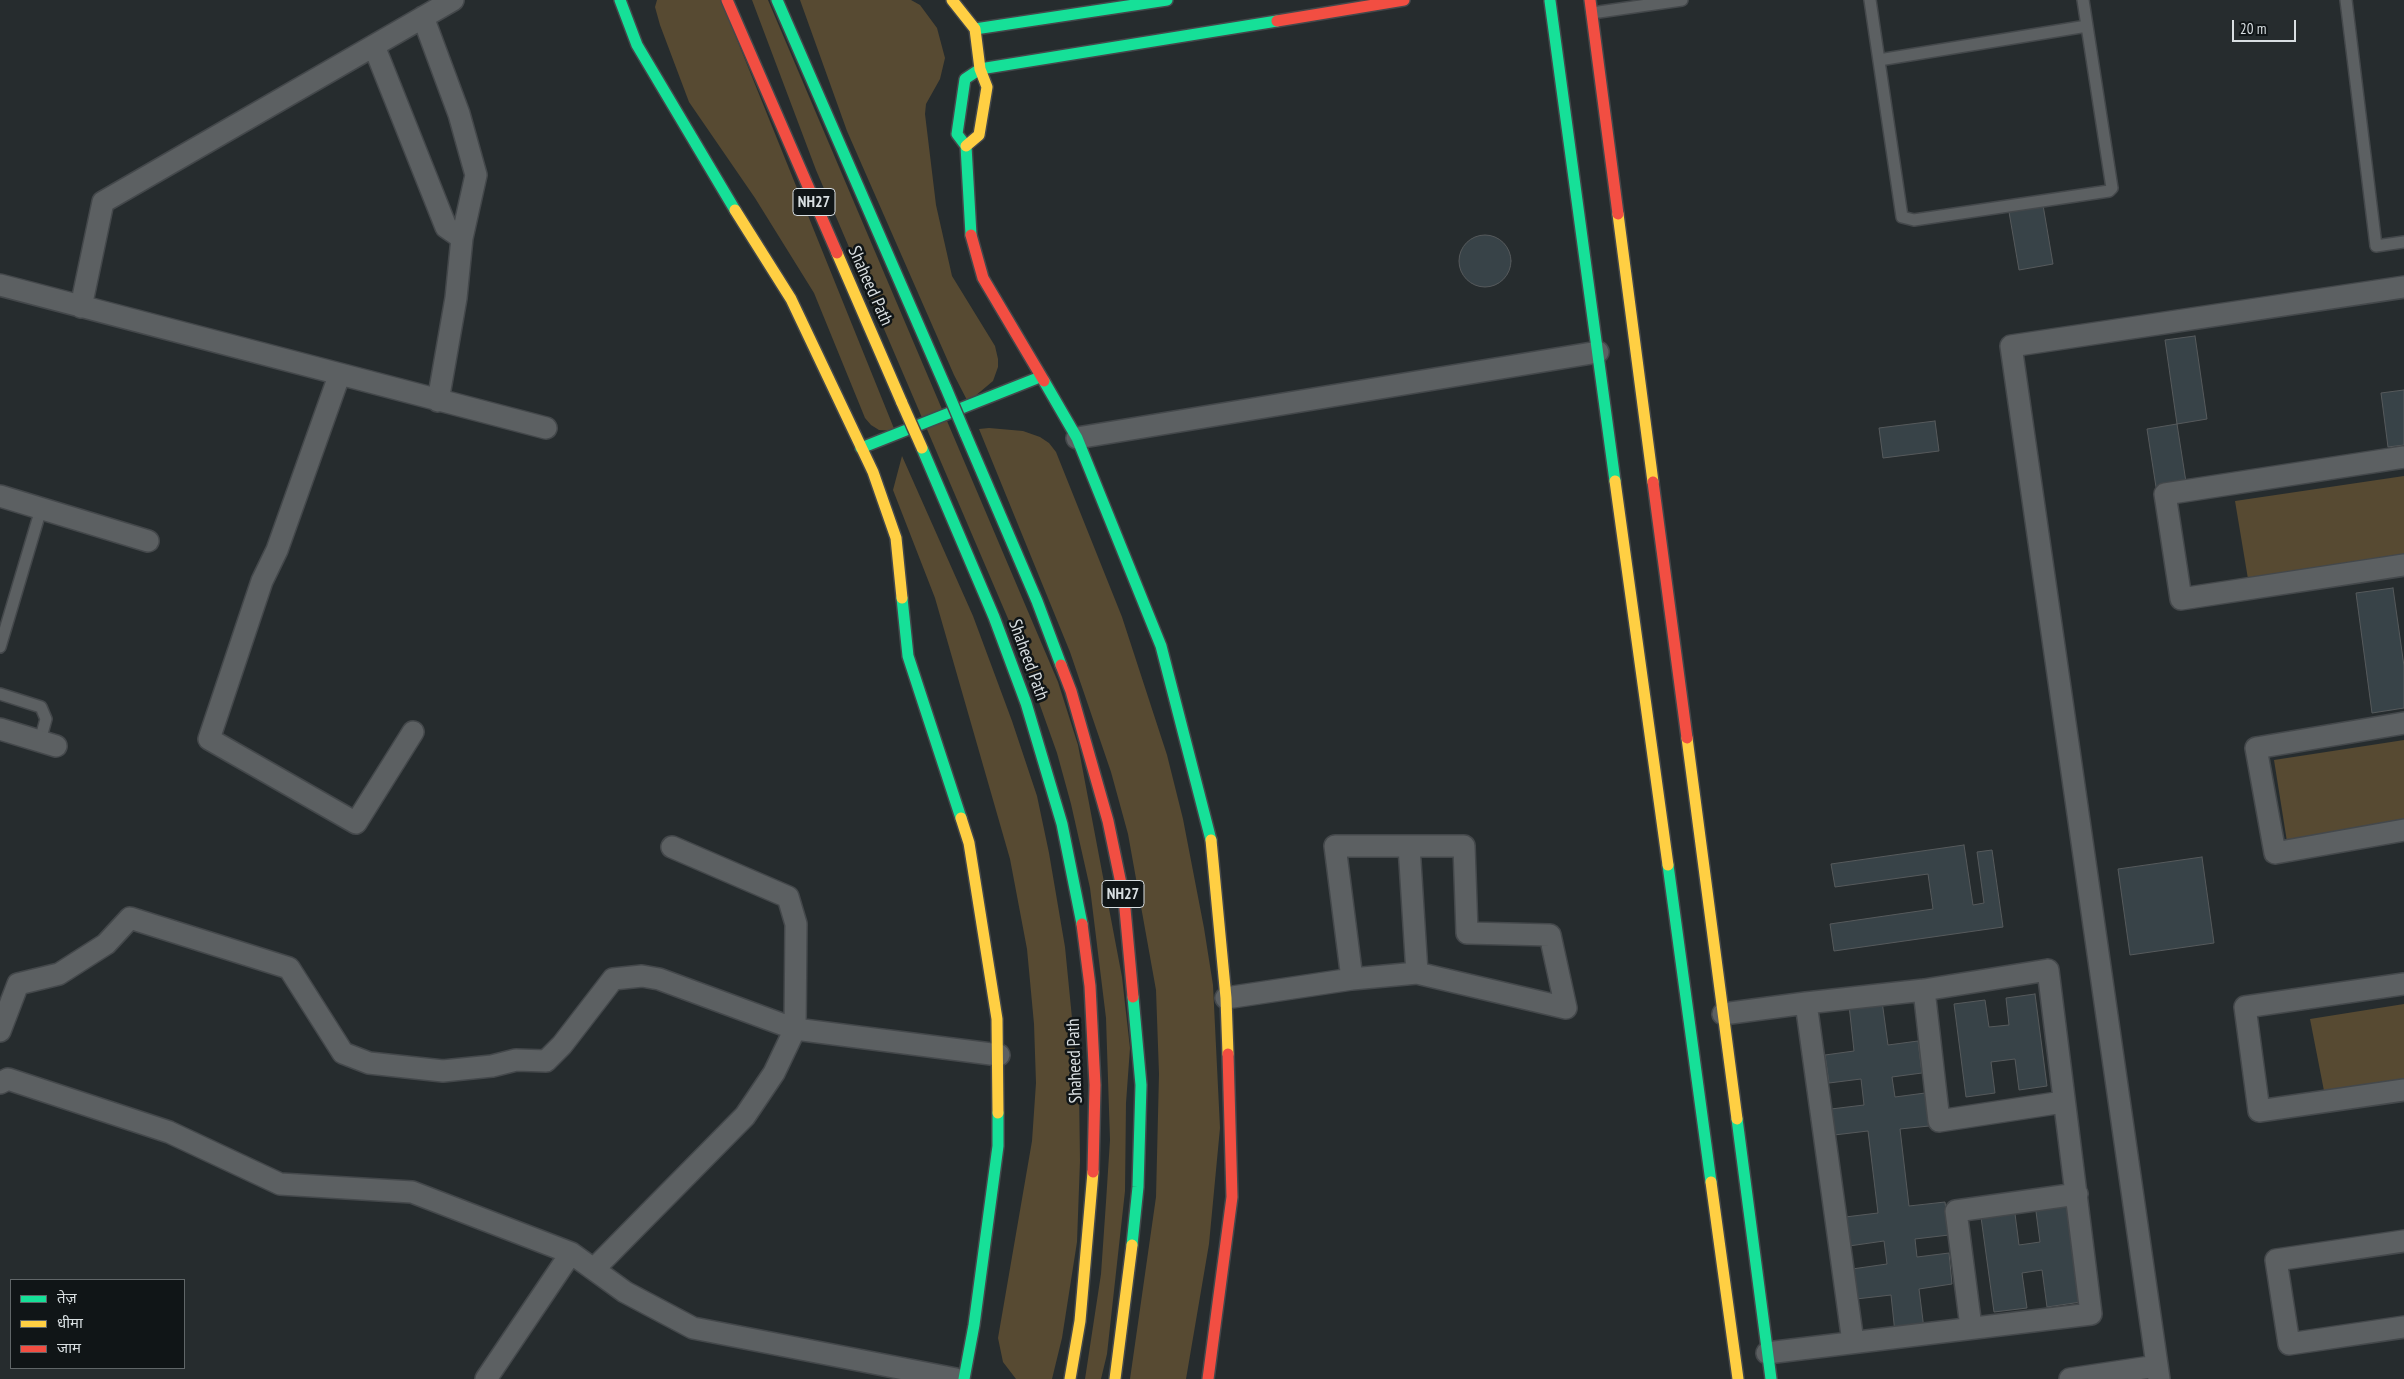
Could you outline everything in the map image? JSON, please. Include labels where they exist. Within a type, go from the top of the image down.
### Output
[{"type":"main road","points":[[620,0],[637,45],[706,164],[791,299],[873,472],[896,538],[908,656],[969,843],[997,1019],[999,1055],[998,1146],[974,1325],[964,1379]]},
{"type":"main road","name":"Shaheed Path","points":[[727,0],[994,617],[1026,703],[1062,824],[1080,907],[1090,986],[1095,1094],[1093,1185],[1080,1321],[1070,1379]]},
{"type":"main road","name":"Shaheed Path","points":[[777,0],[1037,601],[1071,691],[1108,821],[1124,898],[1141,1085],[1138,1187],[1115,1379]]},
{"type":"main road","points":[[952,0],[975,29],[980,69],[987,87],[979,135],[966,146]]},
{"type":"main road","points":[[975,29],[1167,0]]},
{"type":"main road","points":[[1208,1379],[1232,1197],[1226,998],[1210,833],[1161,646],[1077,438],[983,278],[971,242],[966,146],[957,134],[964,79],[980,69],[1404,0]]},
{"type":"main road","points":[[1583,1],[1591,13],[1771,1379]]},
{"type":"main road","points":[[1552,2],[1738,1379]]},
{"type":"main road","points":[[862,448],[1040,377]]},
{"type":"street","points":[[81,306],[104,202],[453,0]]},
{"type":"street","points":[[423,17],[459,114],[476,175],[462,238],[456,298],[438,401]]},
{"type":"street","points":[[374,46],[446,227],[462,238]]},
{"type":"street","points":[[0,286],[339,376],[546,428]]},
{"type":"street","points":[[2070,1379],[2158,1373],[2011,346],[2404,287]]},
{"type":"street","points":[[1077,438],[1598,352]]},
{"type":"street","points":[[339,376],[277,550],[262,581],[209,740],[356,823],[412,732]]},
{"type":"street","points":[[2404,458],[2165,494],[2181,599],[2404,565]]},
{"type":"street","points":[[0,496],[148,541]]},
{"type":"street","points":[[2404,724],[2256,748],[2275,853],[2404,830]]},
{"type":"street","points":[[0,729],[48,744]]},
{"type":"street","points":[[1226,998],[1352,979],[1417,972],[1566,1008],[1550,935],[1467,933],[1464,846],[1335,846],[1352,979]]},
{"type":"street","points":[[1409,846],[1417,972]]},
{"type":"street","points":[[594,1269],[746,1116],[774,1073],[795,1028],[796,924],[788,897],[672,847]]},
{"type":"street","points":[[0,1031],[18,984],[59,974],[106,944],[130,918],[289,968],[343,1053],[369,1063],[443,1072],[492,1066],[516,1060],[546,1061],[562,1046],[613,979],[642,976],[659,979],[795,1028],[999,1055]]},
{"type":"street","points":[[1723,1014],[1924,990],[2048,970],[2091,1314],[1767,1353]]},
{"type":"street","points":[[2404,984],[2245,1007],[2259,1111],[2404,1090]]},
{"type":"street","points":[[1924,990],[1939,1121],[2063,1102]]},
{"type":"street","points":[[1806,1004],[1853,1342]]},
{"type":"street","points":[[0,1083],[8,1079],[169,1132],[280,1184],[412,1192],[571,1253],[624,1292],[692,1328],[956,1379]]},
{"type":"street","points":[[1971,1327],[1956,1212],[2077,1194]]},
{"type":"street","points":[[2404,1241],[2276,1260],[2289,1344],[2404,1327]]},
{"type":"street","points":[[486,1379],[571,1253]]},
{"type":"lane","points":[[1591,13],[1682,0]]},
{"type":"lane","points":[[1870,0],[1902,216],[1914,220],[2109,191],[2112,183],[2082,0]]},
{"type":"lane","points":[[2346,0],[2376,246],[2404,242]]},
{"type":"lane","points":[[1879,60],[2087,26]]},
{"type":"lane","points":[[0,647],[41,509]]},
{"type":"lane","points":[[0,694],[41,708],[46,719],[48,744]]},
{"type":"shaded area","points":[[657,0],[721,0],[895,431],[879,430],[865,418],[814,293],[755,198],[689,102],[660,25],[655,7]]},
{"type":"shaded area","points":[[752,0],[768,0],[1058,682],[1078,745],[1122,977],[1130,1048],[1126,1103],[1125,1191],[1107,1354],[1101,1379],[1085,1379],[1101,1274],[1110,1140],[1106,1018],[1090,888],[1071,804],[1057,753],[1015,635],[816,170]]},
{"type":"shaded area","points":[[800,0],[911,0],[920,5],[937,28],[945,58],[940,79],[926,104],[925,114],[936,205],[952,276],[995,346],[998,359],[998,367],[993,381],[968,402],[954,375],[847,131]]},
{"type":"shaded area","points":[[979,429],[1023,431],[1040,437],[1049,443],[1056,452],[1122,617],[1167,755],[1183,819],[1213,985],[1220,1128],[1209,1244],[1186,1379],[1130,1379],[1156,1197],[1159,1074],[1156,990],[1128,834],[1111,772],[1070,652]]},
{"type":"shaded area","points":[[902,456],[973,616],[1012,721],[1037,796],[1065,947],[1079,1089],[1080,1161],[1077,1242],[1062,1338],[1052,1379],[1016,1379],[1003,1362],[998,1338],[1032,1141],[1036,1083],[1034,1024],[1027,949],[1010,859],[935,598],[893,490]]},
{"type":"shaded area","points":[[2404,476],[2404,560],[2249,585],[2235,501]]},
{"type":"shaded area","points":[[2404,740],[2404,829],[2288,848],[2274,760]]},
{"type":"shaded area","points":[[2404,1004],[2404,1084],[2325,1096],[2310,1019]]},
{"type":"building","points":[[2043,205],[2053,264],[2019,270],[2009,212]]},
{"type":"building","points":[[1485,235],[1495,237],[1503,243],[1509,251],[1511,261],[1509,271],[1503,279],[1495,285],[1485,287],[1475,285],[1467,279],[1461,271],[1459,261],[1461,251],[1467,243],[1475,237]]},
{"type":"building","points":[[2195,336],[2207,419],[2177,424],[2165,340]]},
{"type":"building","points":[[2404,390],[2404,445],[2388,447],[2381,393]]},
{"type":"building","points":[[1935,421],[1939,451],[1883,458],[1879,428]]},
{"type":"building","points":[[2177,424],[2186,482],[2156,487],[2147,429]]},
{"type":"building","points":[[2393,588],[2404,666],[2404,708],[2372,713],[2356,593]]},
{"type":"building","points":[[1964,845],[1973,905],[1984,903],[1977,852],[1992,850],[2003,927],[1834,951],[1830,924],[1933,909],[1928,874],[1835,887],[1831,864]]},
{"type":"building","points":[[2202,857],[2214,943],[2130,955],[2118,869]]},
{"type":"building","points":[[2035,994],[2047,1086],[2019,1090],[2015,1059],[1991,1062],[1995,1093],[1966,1097],[1954,1004],[1985,1000],[1989,1027],[2009,1025],[2006,998]]},
{"type":"building","points":[[1882,1001],[1888,1045],[1918,1041],[1922,1073],[1892,1077],[1895,1097],[1925,1093],[1929,1126],[1900,1129],[1909,1206],[1945,1202],[1949,1235],[1915,1239],[1917,1257],[1949,1253],[1952,1284],[1919,1289],[1924,1329],[1895,1333],[1891,1295],[1856,1299],[1852,1269],[1887,1264],[1884,1241],[1849,1246],[1845,1217],[1878,1213],[1868,1131],[1834,1135],[1831,1109],[1864,1105],[1861,1079],[1829,1083],[1825,1055],[1854,1051],[1849,1005]]},
{"type":"building","points":[[2066,1200],[2081,1302],[2047,1307],[2042,1270],[2022,1273],[2027,1308],[1994,1312],[1980,1210],[2014,1206],[2019,1245],[2040,1242],[2035,1204]]},
{"type":"traffic: fast","points":[[620,0],[637,45],[735,210]]},
{"type":"traffic: fast","points":[[777,0],[946,388]]},
{"type":"traffic: fast","points":[[975,29],[1167,0]]},
{"type":"traffic: fast","points":[[1550,1],[1615,481]]},
{"type":"traffic: fast","points":[[971,235],[966,146],[957,134],[965,79],[980,69],[1277,21]]},
{"type":"traffic: fast","points":[[861,448],[1040,377]]},
{"type":"traffic: fast","points":[[1044,381],[1077,438],[1161,646],[1211,840]]},
{"type":"traffic: fast","points":[[946,388],[965,433]]},
{"type":"traffic: fast","points":[[965,433],[1037,601],[1061,665]]},
{"type":"traffic: fast","points":[[922,448],[994,617],[1026,703],[1062,824],[1082,924]]},
{"type":"traffic: fast","points":[[902,598],[908,656],[961,818]]},
{"type":"traffic: fast","points":[[1668,865],[1711,1182]]},
{"type":"traffic: fast","points":[[1132,1245],[1138,1187],[1141,1085],[1133,997]]},
{"type":"traffic: fast","points":[[964,1379],[974,1325],[998,1146],[998,1113]]},
{"type":"traffic: fast","points":[[1737,1119],[1771,1379]]},
{"type":"traffic: slow","points":[[952,0],[975,29],[980,69],[987,87],[979,135],[966,146]]},
{"type":"traffic: slow","points":[[735,210],[791,299],[873,472],[896,538],[902,598]]},
{"type":"traffic: slow","points":[[1618,214],[1653,482]]},
{"type":"traffic: slow","points":[[837,253],[902,403]]},
{"type":"traffic: slow","points":[[902,403],[922,448]]},
{"type":"traffic: slow","points":[[1615,481],[1668,865]]},
{"type":"traffic: slow","points":[[1687,738],[1737,1119]]},
{"type":"traffic: slow","points":[[961,818],[969,843],[997,1019],[998,1113]]},
{"type":"traffic: slow","points":[[1211,840],[1226,998],[1228,1054]]},
{"type":"traffic: slow","points":[[1070,1379],[1080,1321],[1093,1172]]},
{"type":"traffic: slow","points":[[1711,1182],[1738,1379]]},
{"type":"traffic: slow","points":[[1115,1379],[1132,1245]]},
{"type":"traffic: jam","points":[[727,0],[837,253]]},
{"type":"traffic: jam","points":[[1277,21],[1404,0]]},
{"type":"traffic: jam","points":[[1590,0],[1618,214]]},
{"type":"traffic: jam","points":[[971,235],[983,278],[1044,381]]},
{"type":"traffic: jam","points":[[1653,482],[1687,738]]},
{"type":"traffic: jam","points":[[1061,665],[1071,691],[1108,821],[1124,898],[1133,997]]},
{"type":"traffic: jam","points":[[1082,924],[1090,986],[1095,1085],[1093,1172]]},
{"type":"traffic: jam","points":[[1208,1379],[1232,1197],[1228,1054]]}]
